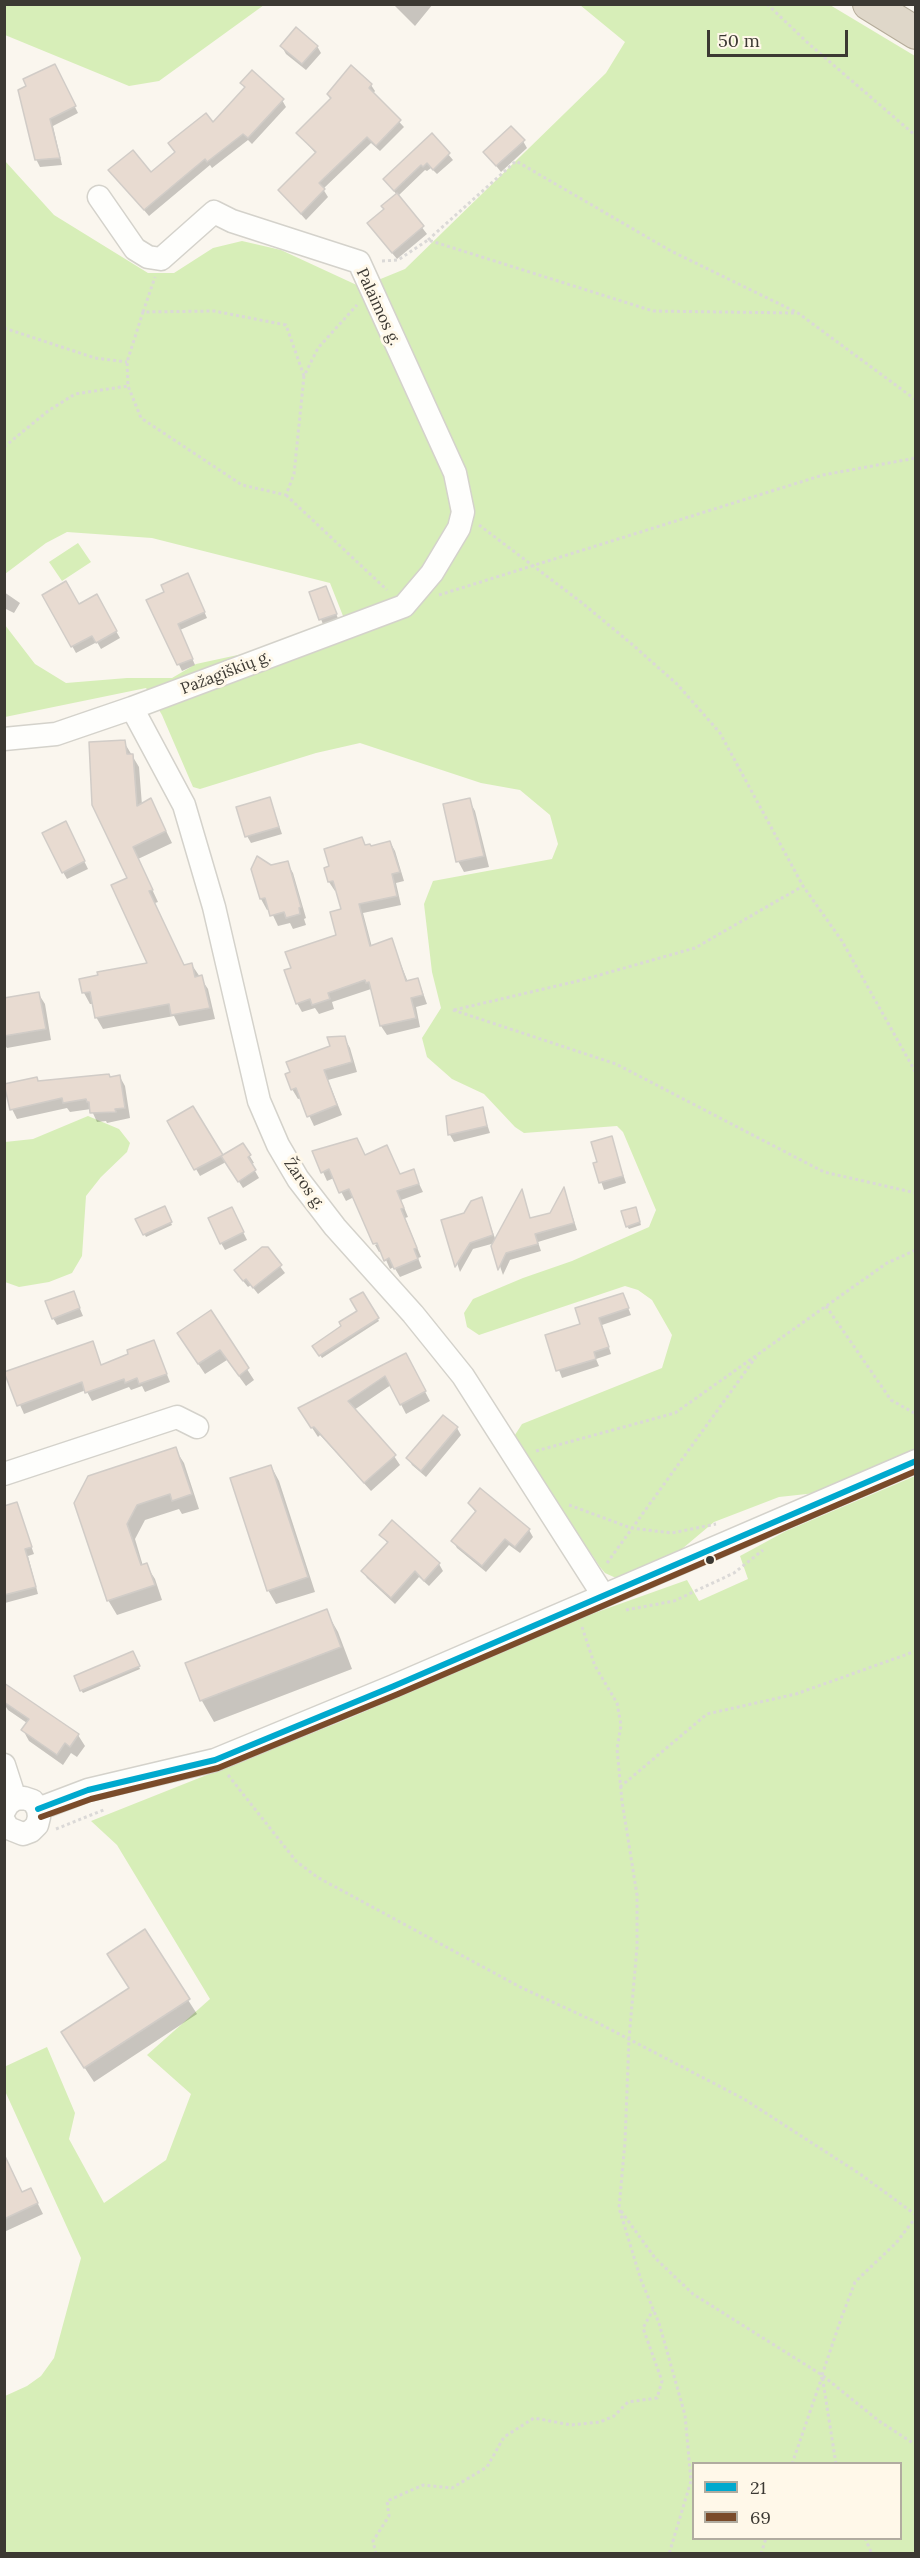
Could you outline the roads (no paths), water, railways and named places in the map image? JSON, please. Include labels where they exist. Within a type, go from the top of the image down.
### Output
[{"type":"highway","points":[[869,4],[915,33]]},
{"type":"street","name":"Palaimos g.","points":[[99,197],[135,249],[148,257],[161,259],[214,212],[232,221],[359,262],[455,473],[463,512],[459,528],[432,573]]},
{"type":"street","name":"Pažagiškių g.","points":[[4,739],[56,734],[132,708],[404,606],[432,573]]},
{"type":"street","name":"Žaros g.","points":[[132,708],[184,805],[214,907],[259,1101],[278,1145],[298,1179],[335,1227],[413,1314],[463,1376],[599,1587]]},
{"type":"street","points":[[4,1473],[177,1417],[197,1427]]},
{"type":"street","points":[[38,1809],[88,1790],[215,1760],[575,1608],[599,1587],[915,1461]]},
{"type":"street","points":[[4,1765],[10,1805],[24,1798],[33,1801],[38,1809],[39,1817],[37,1825],[31,1831],[23,1834],[9,1828],[4,1821]]}]
